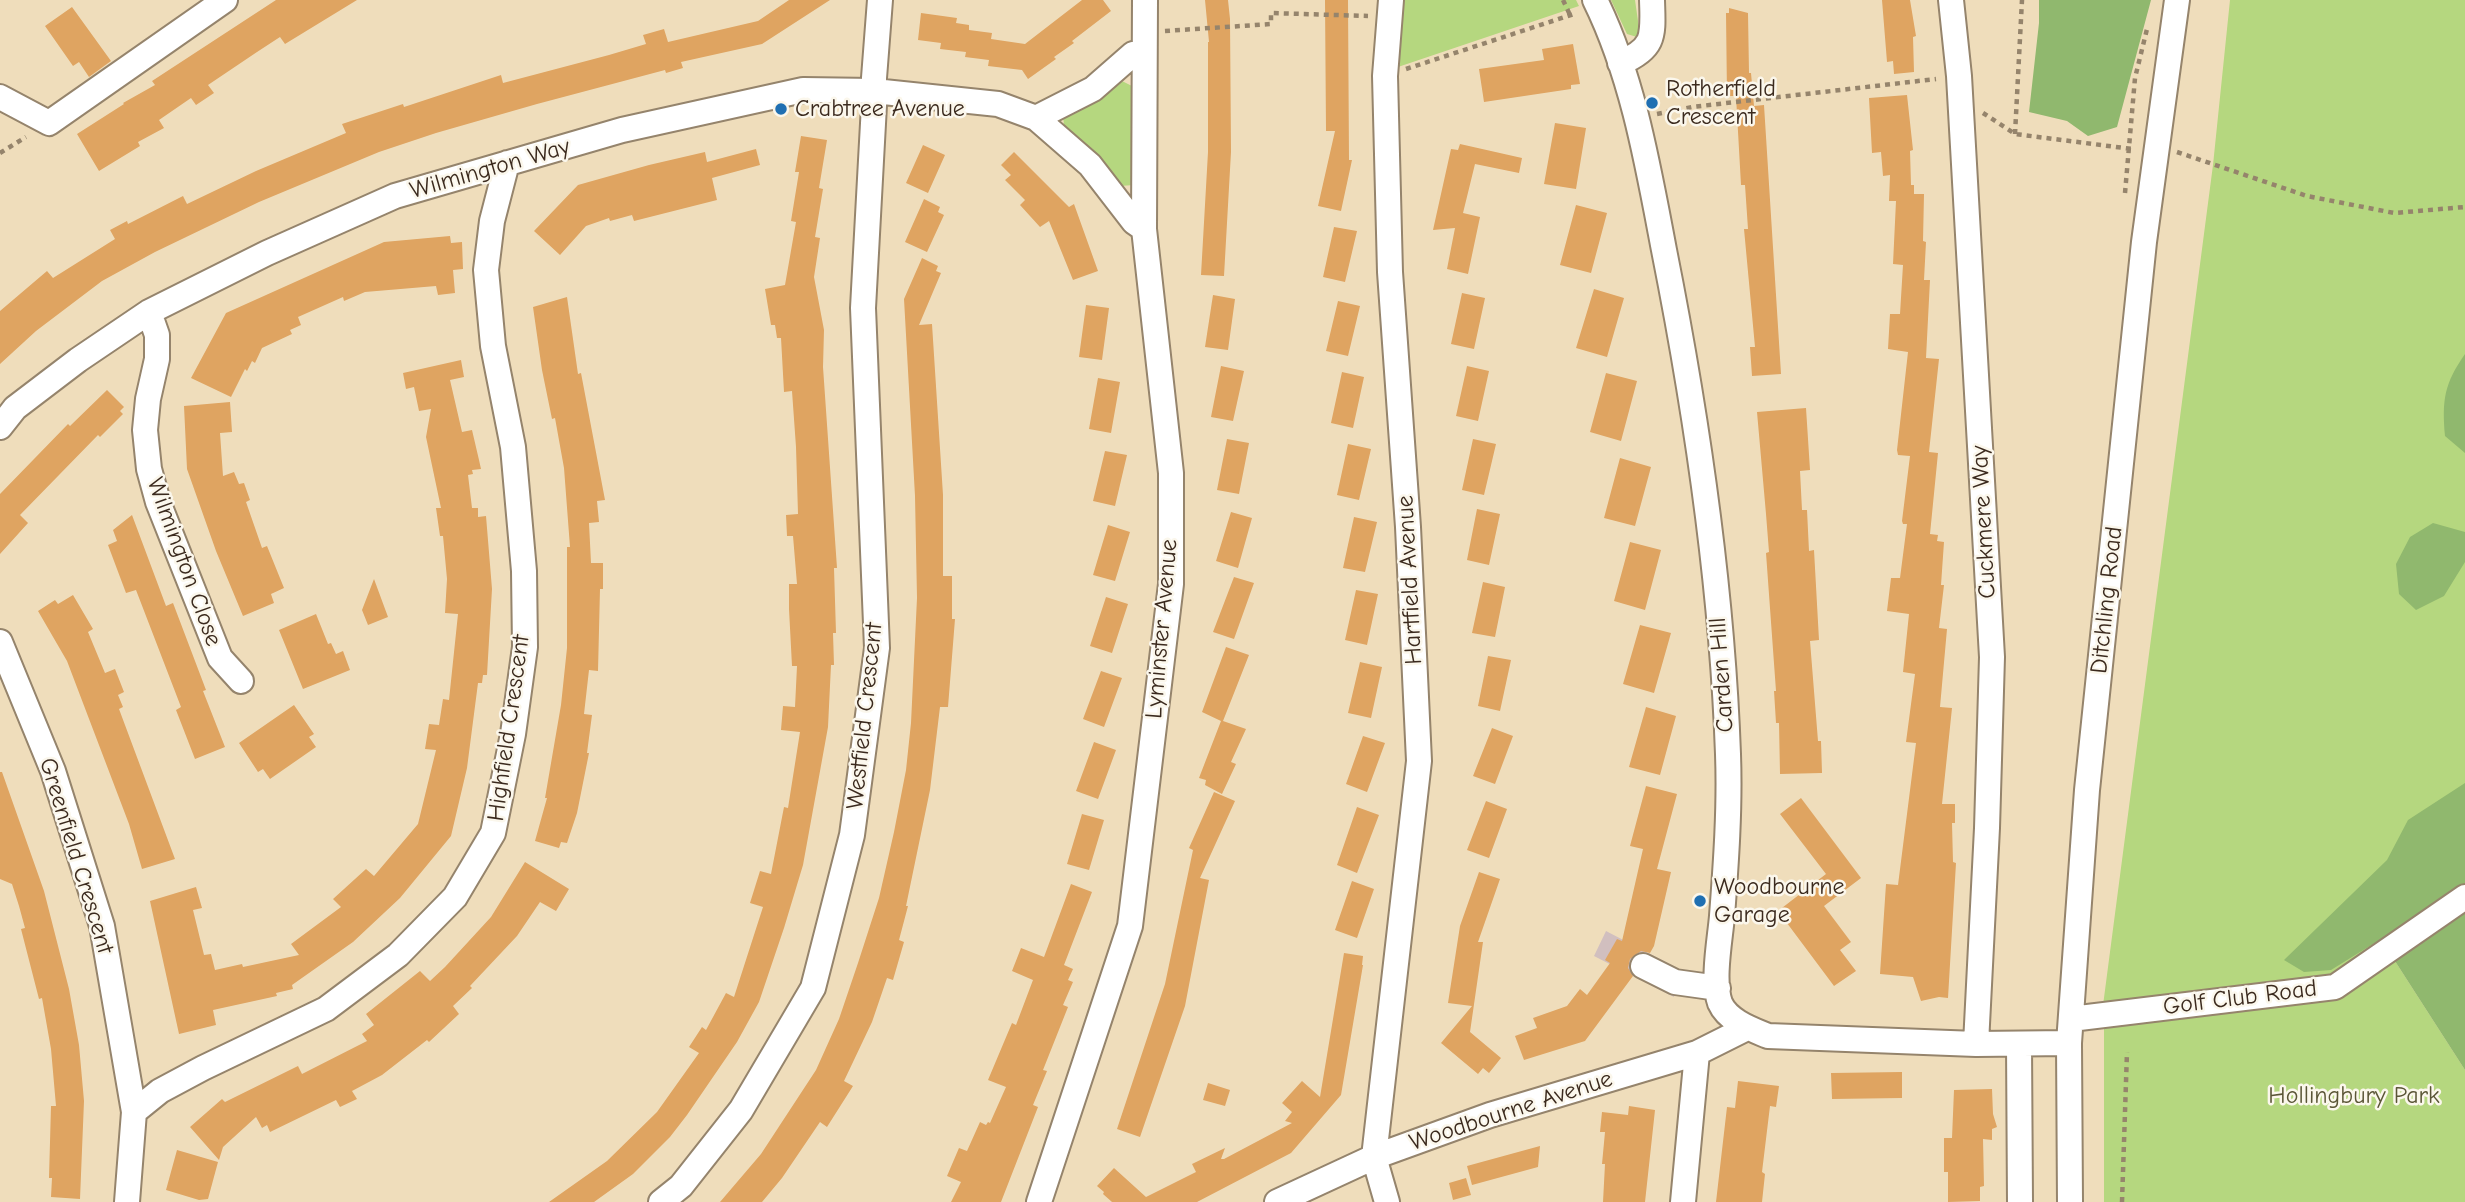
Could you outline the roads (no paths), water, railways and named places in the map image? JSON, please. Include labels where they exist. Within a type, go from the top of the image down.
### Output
[{"type":"street","points":[[0,97],[49,123],[225,0]]},
{"type":"street","points":[[874,91],[880,0]]},
{"type":"street","name":"Lyminster Avenue","points":[[1040,1202],[1130,926],[1171,584],[1171,472],[1144,229],[1145,0]]},
{"type":"street","points":[[1620,63],[1636,57],[1653,37],[1652,0]]},
{"type":"street","name":"Cuckmere Way","points":[[1951,0],[1958,76],[1992,657],[1976,1044]]},
{"type":"street","name":"Ditchling Road","points":[[2070,1202],[2069,1043],[2087,790],[2157,145],[2177,0]]},
{"type":"street","name":"Carden Hill","points":[[1596,3],[1620,63],[1651,185],[1676,307],[1716,588],[1728,755],[1727,849],[1718,988]]},
{"type":"street","name":"Hartfield Avenue","points":[[1374,1157],[1419,761],[1408,527],[1390,272],[1385,76],[1391,8]]},
{"type":"street","points":[[1036,118],[1093,89],[1144,42]]},
{"type":"street","name":"Wilmington Way","points":[[0,427],[15,408],[149,312],[267,253],[395,196],[622,130],[803,90],[874,91],[998,104],[1036,118],[1090,165],[1134,222],[1144,229]]},
{"type":"street","name":"Westfield Crescent","points":[[661,1202],[681,1186],[741,1110],[813,988],[852,835],[877,648],[863,308],[874,91]]},
{"type":"street","name":"Highfield Crescent","points":[[134,1112],[160,1091],[326,1009],[398,955],[455,897],[494,833],[513,734],[525,647],[524,571],[513,447],[492,346],[486,270],[492,221],[507,163]]},
{"type":"street","name":"Wilmington Close","points":[[149,312],[158,335],[157,359],[148,398],[145,430],[149,468],[158,502],[220,658],[241,681]]},
{"type":"street","name":"Greenfield Crescent","points":[[0,642],[53,771],[102,926],[134,1112],[127,1202]]},
{"type":"street","name":"Golf Club Road","points":[[2071,1018],[2336,987],[2465,897]]},
{"type":"street","points":[[1643,966],[1675,982],[1718,988],[1720,1002],[1725,1010],[1747,1028],[1768,1036],[1976,1044],[2069,1043]]},
{"type":"street","name":"Woodbourne Avenue","points":[[1277,1202],[1374,1157],[1490,1115],[1697,1053],[1747,1028]]},
{"type":"street","points":[[2019,1044],[2020,1202]]},
{"type":"street","points":[[1683,1202],[1697,1053]]},
{"type":"street","points":[[1374,1157],[1387,1202]]},
{"type":"place","name":"Rotherfield Crescent","points":[[1652,103]]},
{"type":"place","name":"Crabtree Avenue","points":[[781,109]]},
{"type":"place","name":"Woodbourne Garage","points":[[1700,901]]},
{"type":"park label","name":"Hollingbury Park","points":[[2354,1096]]}]
